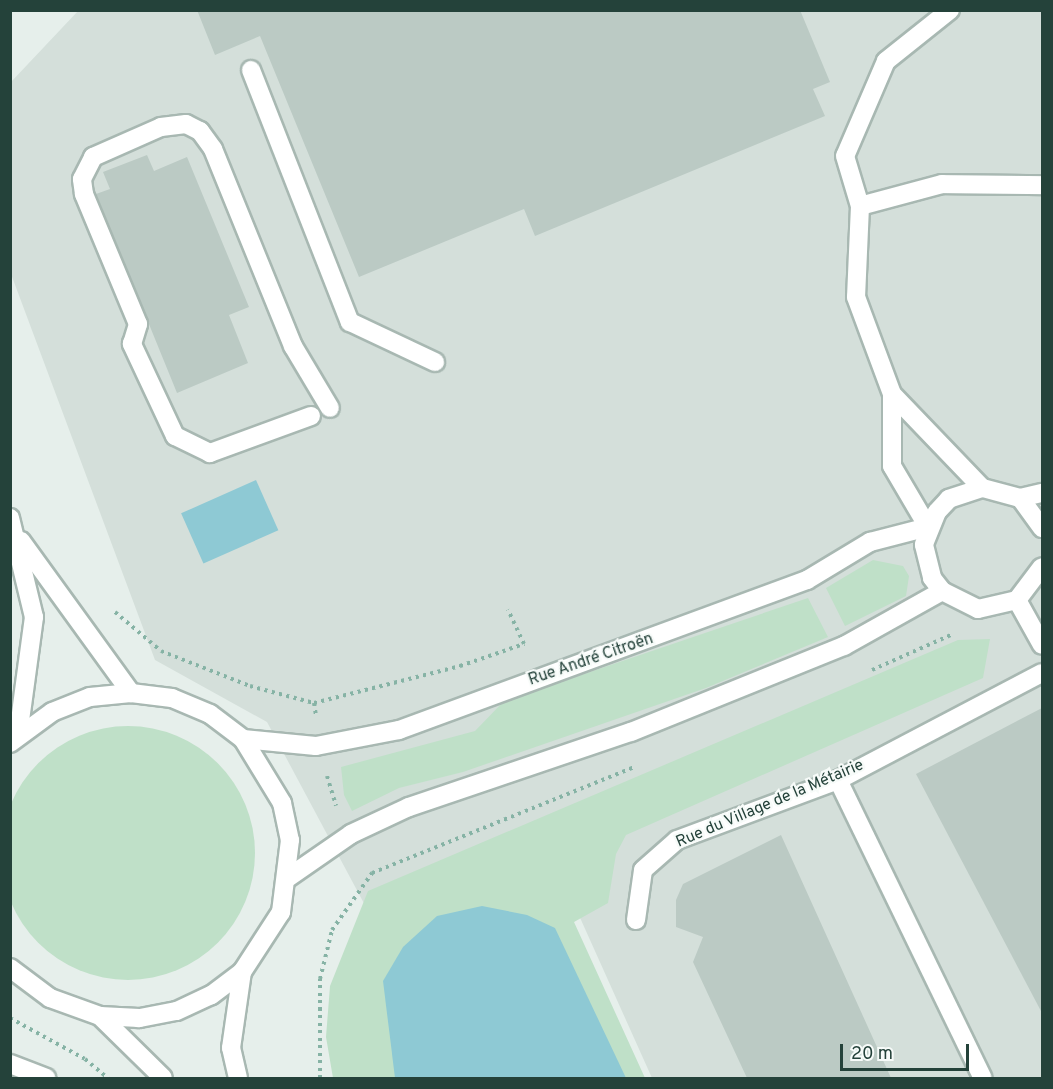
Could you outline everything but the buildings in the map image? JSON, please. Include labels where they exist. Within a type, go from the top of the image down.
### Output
[{"type":"street","points":[[928,527],[892,466],[892,394],[856,297],[860,206],[845,156],[886,60],[950,10]]},
{"type":"street","points":[[251,70],[350,322],[435,362]]},
{"type":"street","points":[[311,416],[210,453],[175,436],[132,344],[138,324],[84,194],[82,179],[93,157],[161,127],[186,124],[200,131],[213,149],[293,346],[330,408]]},
{"type":"street","points":[[860,206],[942,184],[1042,185]]},
{"type":"street","points":[[892,394],[982,488],[1020,498],[1042,493]]},
{"type":"street","points":[[982,488],[949,499],[928,527],[926,562],[942,591],[978,609],[1017,600],[1042,567]]},
{"type":"street","points":[[1020,498],[1042,528]]},
{"type":"street","points":[[14,526],[131,693]]},
{"type":"street","points":[[14,526],[34,617],[14,740]]},
{"type":"street","name":"Rue André Citroën","points":[[243,739],[316,746],[399,730],[807,580],[870,542],[928,527]]},
{"type":"street","points":[[289,877],[351,834],[409,807],[631,732],[834,650],[942,591]]},
{"type":"street","points":[[1017,600],[1042,645]]},
{"type":"street","name":"Rue du Village de la Métairie","points":[[636,920],[643,870],[677,840],[838,780],[1042,673]]},
{"type":"street","points":[[10,968],[50,998],[100,1016],[139,1018],[176,1011],[211,995],[242,972],[281,912],[289,877],[282,803],[243,739],[210,714],[172,698],[131,693],[90,697],[51,712],[14,740]]},
{"type":"street","points":[[838,780],[983,1078]]},
{"type":"street","points":[[238,1078],[231,1048],[242,972]]},
{"type":"street","points":[[100,1016],[163,1078]]},
{"type":"street","points":[[10,1064],[46,1078]]},
{"type":"path","points":[[314,703],[460,666],[524,644],[508,609]]},
{"type":"path","points":[[320,1078],[320,979],[332,930],[372,873]]},
{"type":"shaded area","points":[[78,11],[1042,11],[1042,1078],[652,1078],[542,833],[367,909],[267,722],[155,660],[11,274],[11,82]]},
{"type":"green space","points":[[873,560],[903,566],[909,576],[906,596],[845,626],[826,588]]},
{"type":"green space","points":[[808,598],[828,637],[706,688],[463,772],[399,788],[352,811],[344,795],[341,767],[475,731],[504,701]]},
{"type":"green space","points":[[990,639],[983,678],[626,835],[616,854],[608,903],[574,922],[645,1078],[333,1078],[326,1037],[330,986],[368,891],[958,640]]},
{"type":"green space","points":[[116,726],[140,726],[177,735],[199,747],[218,763],[234,782],[246,804],[253,828],[255,853],[253,878],[246,902],[234,924],[218,943],[199,959],[177,971],[140,980],[116,980],[79,971],[57,959],[30,934],[10,902],[6,890],[1,865],[1,841],[10,804],[22,782],[47,755],[79,735],[91,731]]},
{"type":"water","points":[[256,480],[278,530],[203,564],[181,513]]},
{"type":"water","points":[[482,906],[527,915],[555,928],[626,1078],[395,1078],[383,981],[403,947],[437,916]]}]
